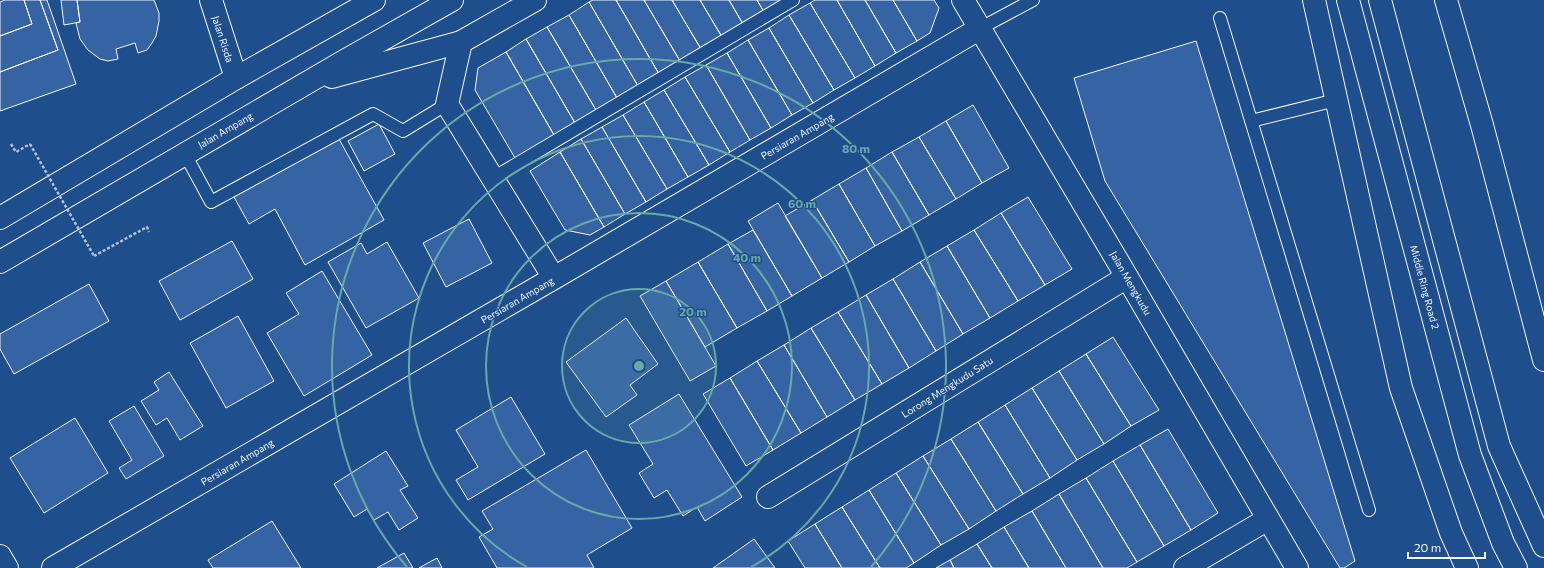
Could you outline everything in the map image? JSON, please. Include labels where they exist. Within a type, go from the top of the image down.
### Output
[{"type":"main road","name":"Jalan Risda","points":[[211,0],[236,78]]},
{"type":"main road","points":[[292,46],[346,0]]},
{"type":"main road","points":[[0,218],[236,78],[374,0]]},
{"type":"main road","name":"Jalan Ampang","points":[[0,262],[304,84],[452,0]]},
{"type":"main road","points":[[304,84],[461,42],[535,0]]},
{"type":"main road","name":"Jalan Mengkudu","points":[[963,0],[1297,568]]},
{"type":"main road","points":[[1314,0],[1401,388],[1451,533],[1467,568]]},
{"type":"main road","name":"Middle Ring Road 2","points":[[1348,0],[1470,456],[1503,543],[1516,568]]},
{"type":"main road","points":[[1380,0],[1499,446],[1544,546]]},
{"type":"main road","points":[[1446,0],[1482,125],[1544,360]]},
{"type":"main road","name":"Persiaran Ampang","points":[[53,568],[554,278],[979,29]]},
{"type":"main road","points":[[461,42],[448,104],[554,278]]},
{"type":"main road","name":"Lorong Mengkudu Satu","points":[[768,497],[1127,277]]},
{"type":"main road","points":[[1185,568],[1268,519]]},
{"type":"main road","points":[[0,556],[7,568]]},
{"type":"lane","points":[[493,178],[793,0]]},
{"type":"lane","points":[[979,29],[1033,0]]},
{"type":"lane","points":[[1220,18],[1369,510]]},
{"type":"lane","points":[[1251,121],[1336,100]]},
{"type":"lane","points":[[185,154],[211,202],[374,114],[404,131],[448,104]]},
{"type":"path","points":[[11,144],[16,152],[30,144],[94,256],[147,227],[149,232]]},
{"type":"building","points":[[5,0],[24,0],[32,24],[0,36],[0,2]]},
{"type":"building","points":[[24,0],[40,0],[58,50],[0,72],[0,36],[32,24]]},
{"type":"building","points":[[40,0],[47,0],[76,84],[0,111],[0,72],[58,50]]},
{"type":"building","points":[[61,0],[77,0],[80,22],[64,25]]},
{"type":"building","points":[[77,0],[154,0],[159,13],[156,36],[147,50],[138,53],[135,43],[116,49],[118,59],[108,61],[100,59],[88,50],[80,39],[76,23],[80,22]]},
{"type":"building","points":[[593,0],[616,0],[659,74],[638,86],[589,2]]},
{"type":"building","points":[[616,0],[644,0],[680,61],[659,74]]},
{"type":"building","points":[[644,0],[672,0],[701,49],[680,61]]},
{"type":"building","points":[[672,0],[700,0],[722,37],[701,49]]},
{"type":"building","points":[[700,0],[729,0],[743,24],[722,37]]},
{"type":"building","points":[[729,0],[757,0],[764,12],[743,24]]},
{"type":"building","points":[[757,0],[785,0],[764,12]]},
{"type":"building","points":[[815,0],[837,0],[875,66],[855,78],[810,3]]},
{"type":"building","points":[[837,0],[865,0],[896,53],[875,66]]},
{"type":"building","points":[[865,0],[893,0],[917,41],[896,53]]},
{"type":"building","points":[[893,0],[934,0],[939,8],[930,33],[917,41]]},
{"type":"building","points":[[589,2],[638,86],[617,98],[569,15]]},
{"type":"building","points":[[810,3],[855,78],[834,90],[789,15]]},
{"type":"building","points":[[569,15],[617,98],[596,110],[547,27]]},
{"type":"building","points":[[789,15],[834,90],[813,103],[769,28]]},
{"type":"building","points":[[547,27],[596,110],[575,123],[526,39]]},
{"type":"building","points":[[769,28],[813,103],[792,115],[748,40]]},
{"type":"building","points":[[526,39],[575,123],[554,135],[506,52]]},
{"type":"building","points":[[748,40],[792,115],[771,128],[727,53]]},
{"type":"building","points":[[1196,41],[1355,561],[1344,568],[1340,568],[1105,181],[1074,78]]},
{"type":"building","points":[[506,52],[554,135],[515,158],[475,90],[478,68]]},
{"type":"building","points":[[727,53],[771,128],[750,140],[706,65]]},
{"type":"building","points":[[706,65],[750,140],[730,152],[685,77]]},
{"type":"building","points":[[685,77],[730,152],[709,165],[664,90]]},
{"type":"building","points":[[664,90],[709,165],[688,177],[644,102]]},
{"type":"building","points":[[644,102],[688,177],[667,189],[623,115]]},
{"type":"building","points":[[973,105],[1009,168],[982,183],[946,121]]},
{"type":"building","points":[[623,115],[667,189],[646,202],[602,127]]},
{"type":"building","points":[[946,121],[982,183],[956,199],[919,137]]},
{"type":"building","points":[[379,124],[395,154],[364,171],[348,141]]},
{"type":"building","points":[[602,127],[646,202],[625,214],[581,139]]},
{"type":"building","points":[[919,137],[956,199],[929,215],[892,152]]},
{"type":"building","points":[[339,139],[384,220],[305,265],[275,209],[249,224],[234,197]]},
{"type":"building","points":[[581,139],[625,214],[604,227],[560,152]]},
{"type":"building","points":[[560,152],[604,227],[590,235],[565,230],[530,171]]},
{"type":"building","points":[[892,152],[929,215],[902,231],[866,168]]},
{"type":"building","points":[[866,168],[902,231],[875,246],[839,184]]},
{"type":"building","points":[[839,184],[875,246],[849,262],[812,200]]},
{"type":"building","points":[[1028,197],[1072,269],[1045,285],[1001,213]]},
{"type":"building","points":[[812,200],[849,262],[822,278],[785,216]]},
{"type":"building","points":[[778,203],[822,278],[792,296],[748,221]]},
{"type":"building","points":[[1001,213],[1045,285],[1018,301],[974,230]]},
{"type":"building","points":[[469,219],[492,263],[446,287],[423,243]]},
{"type":"building","points":[[753,230],[792,296],[767,311],[728,244]]},
{"type":"building","points":[[974,230],[1018,301],[990,318],[947,246]]},
{"type":"building","points":[[232,241],[253,279],[180,320],[159,281]]},
{"type":"building","points":[[387,242],[419,298],[366,328],[328,262],[361,243],[367,254]]},
{"type":"building","points":[[728,244],[767,311],[737,328],[698,262]]},
{"type":"building","points":[[947,246],[990,318],[963,334],[920,262]]},
{"type":"building","points":[[698,262],[737,328],[705,347],[666,281]]},
{"type":"building","points":[[920,262],[963,334],[936,351],[893,279]]},
{"type":"building","points":[[322,271],[372,355],[304,396],[267,333],[299,314],[286,293]]},
{"type":"building","points":[[893,279],[936,351],[909,368],[866,295]]},
{"type":"building","points":[[666,281],[716,366],[690,381],[640,296]]},
{"type":"building","points":[[89,284],[109,321],[14,374],[0,349],[0,334]]},
{"type":"building","points":[[866,295],[909,368],[882,384],[838,312]]},
{"type":"building","points":[[838,312],[882,384],[855,400],[811,328]]},
{"type":"building","points":[[238,316],[274,381],[226,408],[190,343]]},
{"type":"building","points":[[626,318],[658,364],[630,385],[637,395],[606,417],[566,362]]},
{"type":"building","points":[[811,328],[855,400],[827,417],[784,345]]},
{"type":"building","points":[[1113,337],[1159,410],[1131,426],[1086,354]]},
{"type":"building","points":[[784,345],[827,417],[801,433],[757,361]]},
{"type":"building","points":[[1086,354],[1131,426],[1104,444],[1059,371]]},
{"type":"building","points":[[757,361],[801,433],[773,450],[730,378]]},
{"type":"building","points":[[1059,371],[1104,444],[1077,460],[1032,388]]},
{"type":"building","points":[[169,372],[203,426],[180,440],[167,418],[156,425],[141,401],[159,390],[154,382]]},
{"type":"building","points":[[730,378],[773,450],[746,466],[703,394]]},
{"type":"building","points":[[1032,388],[1077,460],[1050,478],[1005,405]]},
{"type":"building","points":[[679,394],[742,497],[705,521],[697,507],[683,516],[667,490],[654,498],[639,473],[653,464],[629,425]]},
{"type":"building","points":[[511,397],[545,454],[468,500],[456,480],[478,467],[456,430]]},
{"type":"building","points":[[1005,405],[1050,478],[1023,494],[978,422]]},
{"type":"building","points":[[134,406],[164,456],[126,479],[119,468],[132,460],[109,421]]},
{"type":"building","points":[[75,418],[108,473],[44,513],[10,458]]},
{"type":"building","points":[[978,422],[1023,494],[996,511],[951,439]]},
{"type":"building","points":[[1168,429],[1218,513],[1191,530],[1140,445]]},
{"type":"building","points":[[951,439],[996,511],[969,529],[923,456]]},
{"type":"building","points":[[1140,445],[1191,530],[1164,546],[1113,461]]},
{"type":"building","points":[[586,450],[632,528],[587,555],[594,568],[497,568],[479,537],[493,529],[482,511]]},
{"type":"building","points":[[386,451],[408,486],[400,490],[418,518],[399,530],[388,512],[374,520],[367,509],[354,517],[334,484]]},
{"type":"building","points":[[923,456],[969,529],[941,545],[896,473]]},
{"type":"building","points":[[1113,461],[1164,546],[1137,562],[1086,478]]},
{"type":"building","points":[[896,473],[941,545],[914,563],[869,490]]},
{"type":"building","points":[[1086,478],[1137,562],[1127,568],[1103,568],[1059,494]]},
{"type":"building","points":[[869,490],[914,563],[906,568],[880,568],[842,507]]},
{"type":"building","points":[[1059,494],[1103,568],[1066,568],[1032,511]]},
{"type":"building","points":[[842,507],[880,568],[842,568],[815,524]]},
{"type":"building","points":[[1032,511],[1066,568],[1029,568],[1004,527]]},
{"type":"building","points":[[272,521],[301,568],[213,568],[208,560]]},
{"type":"building","points":[[815,524],[842,568],[805,568],[788,541]]},
{"type":"building","points":[[1004,527],[1029,568],[992,568],[977,544]]},
{"type":"building","points":[[754,539],[775,568],[713,568]]},
{"type":"building","points":[[977,544],[992,568],[954,568],[950,560]]},
{"type":"building","points":[[404,553],[413,568],[377,568]]},
{"type":"building","points":[[437,558],[442,568],[419,568]]},
{"type":"building","points":[[950,560],[954,568],[936,568]]}]
